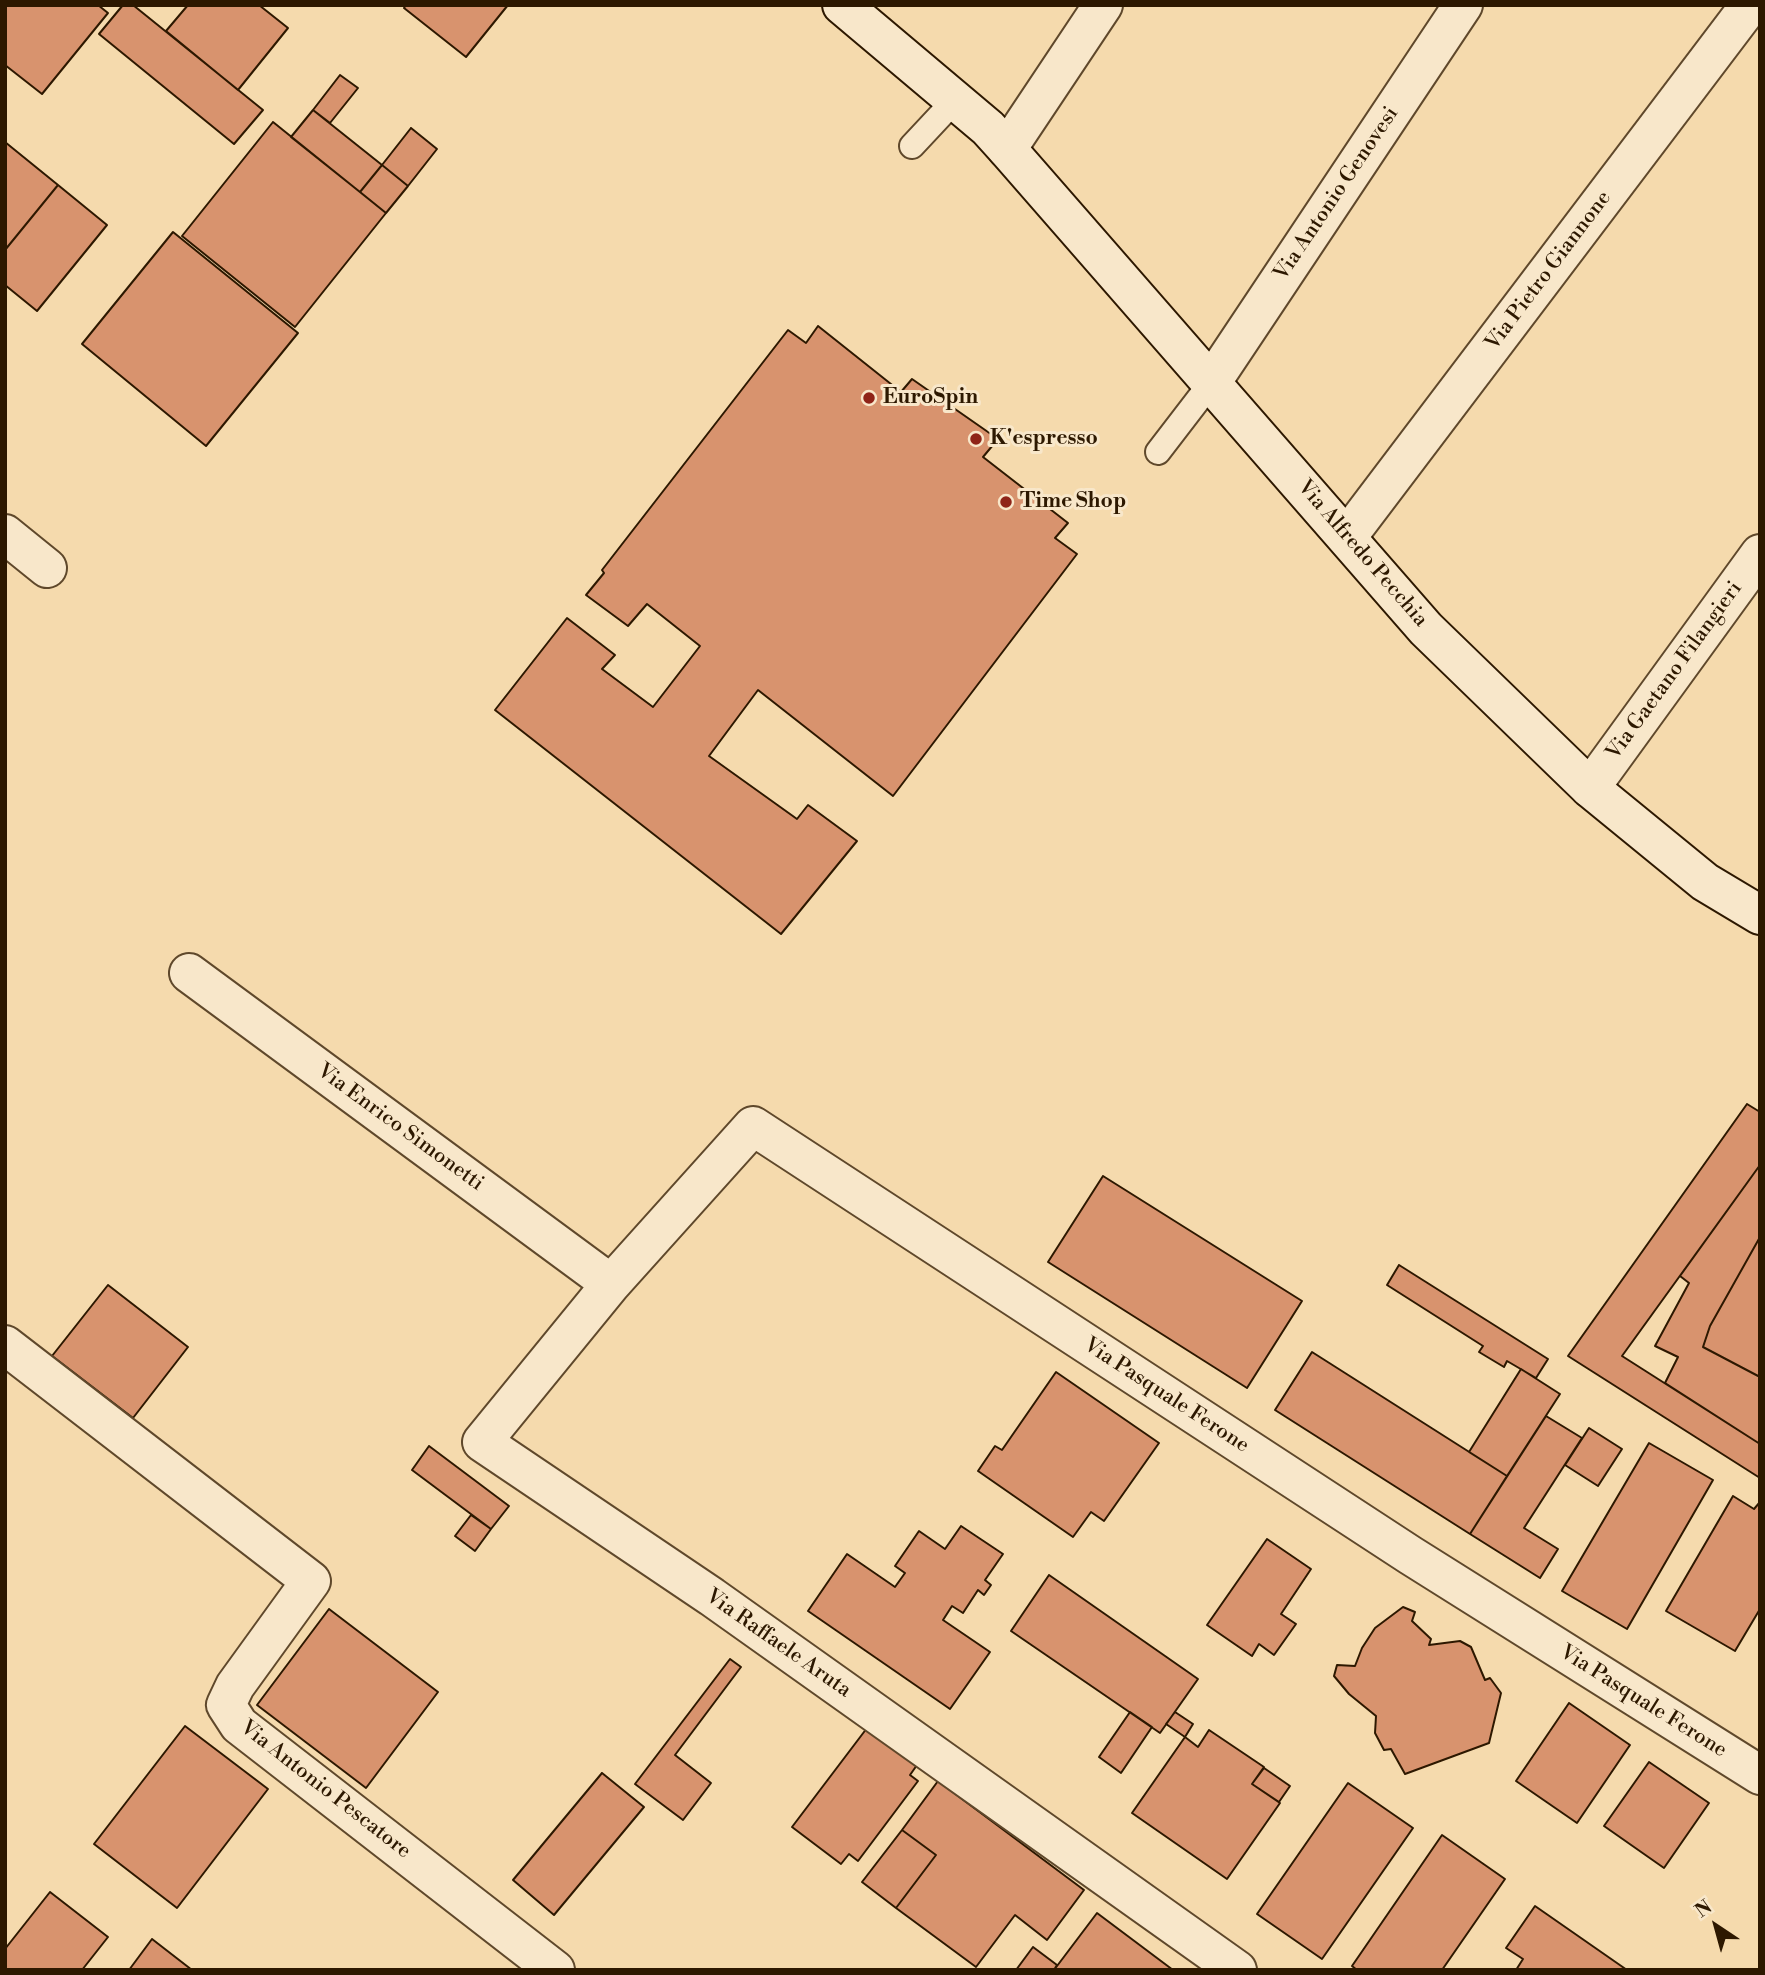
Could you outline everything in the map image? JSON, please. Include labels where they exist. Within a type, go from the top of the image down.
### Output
[{"type":"street","points":[[1007,149],[1103,5]]},
{"type":"street","name":"Via Antonio Genovesi","points":[[1211,383],[1463,5]]},
{"type":"street","name":"Via Pietro Giannone","points":[[1347,537],[1750,5]]},
{"type":"street","name":"Via Alfredo Pecchia","points":[[858,11],[1007,149],[1426,629],[1590,788],[1705,882],[1760,915]]},
{"type":"street","points":[[5,534],[47,568]]},
{"type":"street","name":"Via Gaetano Filangieri","points":[[1590,788],[1760,554]]},
{"type":"street","name":"Via Enrico Simonetti","points":[[189,973],[611,1284]]},
{"type":"street","name":"Via Pasquale Ferone","points":[[611,1284],[753,1126],[1387,1540],[1760,1775]]},
{"type":"street","name":"Via Raffaele Aruta","points":[[611,1284],[482,1442],[712,1597],[1237,1970]]},
{"type":"street","name":"Via Antonio Pescatore","points":[[5,1345],[311,1581],[235,1685],[226,1705],[239,1725],[555,1970]]},
{"type":"lane","points":[[912,146],[955,100]]},
{"type":"lane","points":[[1158,452],[1211,383]]},
{"type":"building","points":[[5,5],[98,5],[108,13],[42,94],[5,65]]},
{"type":"building","points":[[123,5],[133,5],[263,110],[234,144],[99,34]]},
{"type":"building","points":[[188,5],[259,5],[288,28],[238,90],[166,31]]},
{"type":"building","points":[[406,5],[508,5],[466,57],[404,8]]},
{"type":"building","points":[[340,75],[358,88],[330,123],[313,110]]},
{"type":"building","points":[[313,110],[382,165],[360,192],[291,137]]},
{"type":"building","points":[[273,122],[386,213],[295,327],[182,236]]},
{"type":"building","points":[[411,128],[437,149],[408,186],[382,165]]},
{"type":"building","points":[[5,142],[58,185],[5,250]]},
{"type":"building","points":[[382,165],[408,186],[386,213],[360,192]]},
{"type":"building","points":[[58,185],[107,225],[37,311],[5,285],[5,250]]},
{"type":"building","points":[[173,232],[298,333],[206,446],[82,344]]},
{"type":"building","points":[[818,326],[901,392],[912,379],[998,439],[983,457],[1068,523],[1055,538],[1077,554],[893,796],[758,690],[709,756],[797,819],[808,805],[857,841],[781,934],[495,710],[567,618],[615,655],[602,669],[653,707],[700,646],[647,604],[628,626],[586,595],[604,573],[602,570],[788,330],[806,343]]},
{"type":"building","points":[[1747,1104],[1760,1112],[1760,1165],[1622,1356],[1760,1444],[1760,1478],[1568,1356]]},
{"type":"building","points":[[1760,1165],[1760,1237],[1710,1326],[1703,1347],[1760,1377],[1760,1444],[1665,1383],[1678,1357],[1655,1346],[1689,1283],[1680,1276]]},
{"type":"building","points":[[1103,1176],[1302,1301],[1247,1388],[1048,1262]]},
{"type":"building","points":[[1760,1237],[1760,1377],[1703,1347],[1710,1326]]},
{"type":"building","points":[[1399,1265],[1548,1359],[1536,1378],[1507,1361],[1504,1367],[1479,1352],[1483,1346],[1387,1285]]},
{"type":"building","points":[[108,1285],[188,1347],[133,1418],[52,1356]]},
{"type":"building","points":[[1312,1352],[1507,1476],[1470,1534],[1275,1410]]},
{"type":"building","points":[[1521,1369],[1560,1394],[1507,1476],[1469,1452]]},
{"type":"building","points":[[1056,1372],[1159,1443],[1104,1521],[1091,1512],[1073,1537],[978,1471],[995,1446],[1002,1450]]},
{"type":"building","points":[[1546,1416],[1582,1438],[1524,1528],[1558,1549],[1540,1578],[1470,1534]]},
{"type":"building","points":[[1589,1428],[1622,1449],[1598,1486],[1565,1465]]},
{"type":"building","points":[[1649,1443],[1713,1480],[1627,1629],[1562,1591]]},
{"type":"building","points":[[429,1446],[509,1506],[491,1529],[412,1470]]},
{"type":"building","points":[[1733,1496],[1754,1509],[1760,1502],[1760,1609],[1735,1651],[1666,1611]]},
{"type":"building","points":[[471,1515],[491,1529],[475,1551],[455,1536]]},
{"type":"building","points":[[961,1526],[1003,1554],[985,1580],[991,1585],[984,1595],[978,1590],[963,1613],[952,1606],[943,1620],[990,1652],[950,1709],[808,1611],[847,1554],[895,1587],[905,1573],[895,1566],[919,1531],[945,1549]]},
{"type":"building","points":[[1267,1539],[1311,1569],[1281,1614],[1296,1624],[1274,1655],[1259,1644],[1252,1656],[1207,1625]]},
{"type":"building","points":[[1049,1575],[1198,1679],[1160,1733],[1011,1631]]},
{"type":"building","points":[[1403,1607],[1415,1612],[1412,1621],[1431,1639],[1429,1645],[1460,1641],[1471,1647],[1485,1680],[1490,1678],[1501,1693],[1489,1743],[1405,1774],[1391,1749],[1384,1750],[1375,1733],[1376,1716],[1349,1694],[1334,1676],[1337,1665],[1355,1666],[1362,1648],[1375,1628]]},
{"type":"building","points":[[329,1609],[438,1692],[366,1788],[257,1705]]},
{"type":"building","points":[[730,1659],[741,1667],[675,1755],[711,1783],[683,1820],[635,1784]]},
{"type":"building","points":[[1569,1703],[1630,1745],[1577,1823],[1516,1781]]},
{"type":"building","points":[[1130,1712],[1152,1727],[1121,1773],[1099,1757]]},
{"type":"building","points":[[1175,1712],[1193,1724],[1185,1737],[1166,1724]]},
{"type":"building","points":[[185,1726],[268,1789],[177,1908],[94,1844]]},
{"type":"building","points":[[867,1728],[917,1765],[910,1775],[918,1781],[858,1861],[849,1854],[841,1864],[792,1827]]},
{"type":"building","points":[[1209,1730],[1264,1767],[1252,1784],[1280,1803],[1227,1879],[1132,1813],[1185,1737],[1198,1747]]},
{"type":"building","points":[[1649,1762],[1709,1803],[1664,1868],[1604,1826]]},
{"type":"building","points":[[1264,1768],[1290,1786],[1279,1802],[1252,1784]]},
{"type":"building","points":[[602,1773],[644,1807],[554,1915],[513,1880]]},
{"type":"building","points":[[938,1781],[1084,1890],[1047,1940],[1015,1915],[976,1967],[896,1908],[936,1855],[902,1830]]},
{"type":"building","points":[[1348,1783],[1413,1828],[1322,1959],[1257,1914]]},
{"type":"building","points":[[902,1830],[936,1855],[896,1908],[862,1882]]},
{"type":"building","points":[[1442,1835],[1505,1879],[1442,1970],[1357,1970],[1352,1966]]},
{"type":"building","points":[[50,1892],[108,1937],[82,1970],[5,1970],[5,1949]]},
{"type":"building","points":[[1535,1906],[1627,1970],[1516,1970],[1523,1959],[1506,1948]]},
{"type":"building","points":[[1097,1913],[1173,1970],[1054,1970]]},
{"type":"building","points":[[152,1939],[192,1970],[129,1970]]},
{"type":"building","points":[[1033,1947],[1057,1965],[1054,1970],[1016,1970]]},
{"type":"place","name":"EuroSpin","points":[[869,398]]},
{"type":"place","name":"K'espresso","points":[[976,439]]},
{"type":"place","name":"Time Shop","points":[[1006,502]]}]
